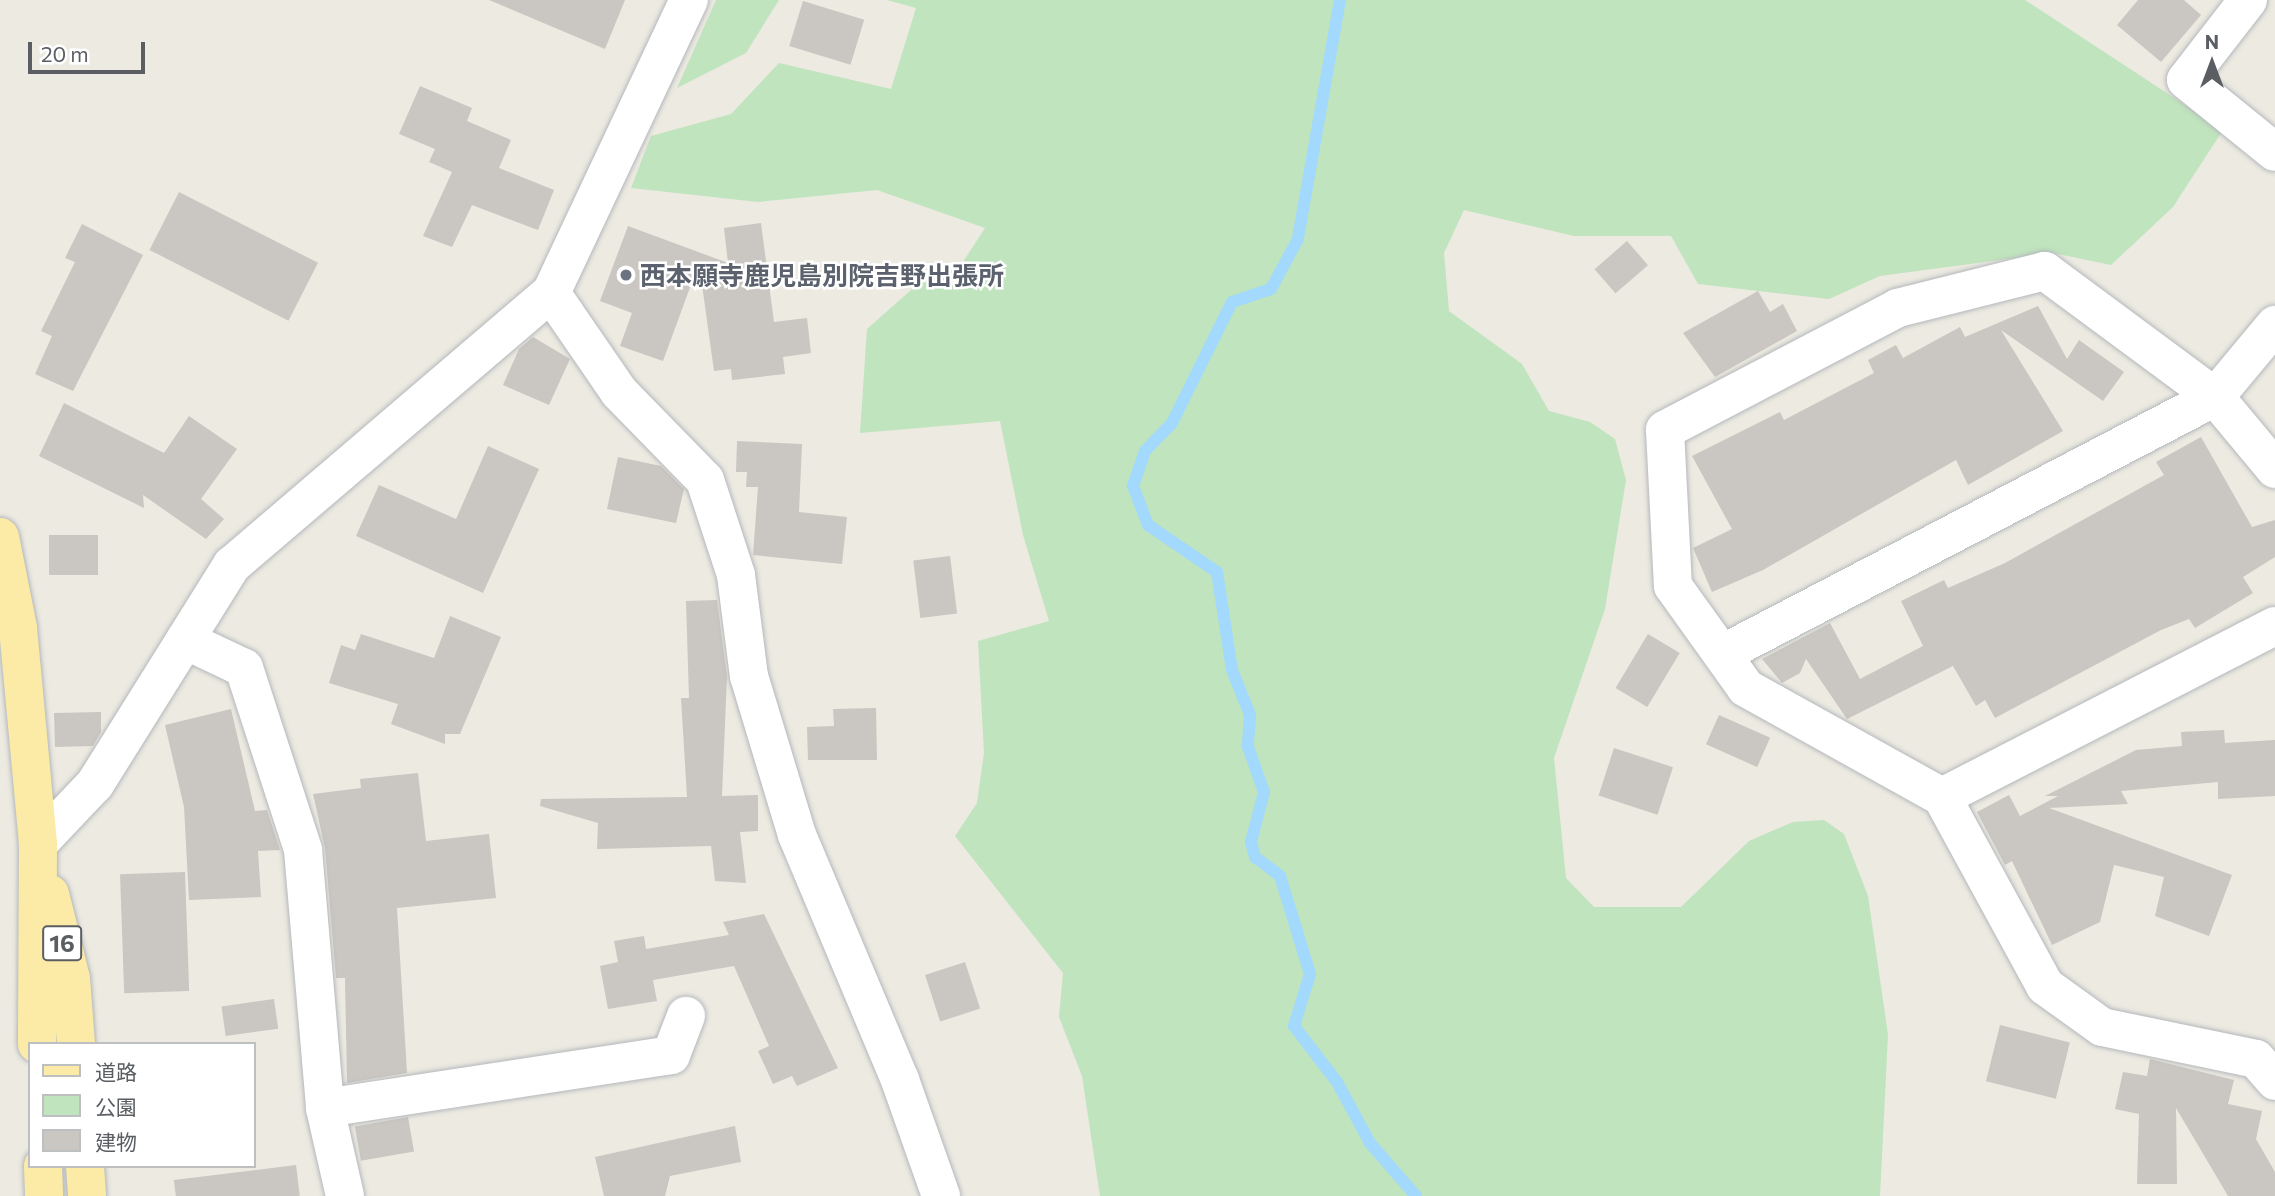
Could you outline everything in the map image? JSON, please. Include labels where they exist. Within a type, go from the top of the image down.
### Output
[{"type":"main road","name":"16","points":[[0,537],[18,628],[38,844],[37,1042]]},
{"type":"main road","name":"16","points":[[38,844],[71,979],[76,1042]]},
{"type":"main road","points":[[43,1168],[44,1196]]},
{"type":"main road","points":[[85,1168],[87,1196]]},
{"type":"street","points":[[38,844],[95,785],[232,565],[551,293],[689,0]]},
{"type":"street","points":[[2249,0],[2186,80],[2275,152]]},
{"type":"street","points":[[2275,469],[2215,397],[2045,271],[1898,308],[1665,429],[1673,586],[1746,688],[1942,797],[2045,986],[2102,1027],[2256,1059],[2275,1081]]},
{"type":"street","points":[[551,293],[619,392],[705,480],[736,575],[749,676],[797,835],[900,1080],[941,1196]]},
{"type":"street","points":[[1722,654],[2215,397],[2275,325]]},
{"type":"street","points":[[1942,797],[2275,626]]},
{"type":"street","points":[[185,640],[244,668],[303,850],[325,1108],[345,1196]]},
{"type":"street","points":[[325,1108],[671,1055],[686,1016]]},
{"type":"green space","points":[[716,0],[779,0],[746,53],[677,88]]},
{"type":"green space","points":[[887,0],[2025,0],[2223,130],[2173,207],[2111,265],[2053,253],[1880,276],[1829,299],[1698,284],[1671,236],[1574,236],[1464,210],[1444,253],[1449,311],[1522,364],[1549,411],[1590,422],[1615,439],[1626,480],[1605,609],[1554,758],[1566,878],[1594,907],[1681,907],[1749,841],[1793,822],[1824,820],[1844,834],[1868,896],[1888,1035],[1880,1196],[1100,1196],[1082,1076],[1059,1017],[1063,973],[955,836],[977,803],[984,753],[978,641],[1049,621],[1023,535],[1000,421],[860,433],[867,329],[920,282],[961,265],[985,228],[877,190],[758,202],[631,188],[651,136],[731,114],[779,63],[891,89],[916,8]]},
{"type":"building","points":[[489,0],[625,0],[605,49]]},
{"type":"building","points":[[2138,0],[2184,0],[2201,15],[2161,62],[2117,25]]},
{"type":"building","points":[[803,1],[864,20],[850,65],[789,46]]},
{"type":"building","points":[[420,86],[472,108],[467,121],[511,140],[499,168],[554,190],[538,230],[472,205],[452,247],[423,236],[452,172],[429,162],[435,149],[399,134]]},
{"type":"building","points":[[179,192],[318,263],[288,321],[149,250]]},
{"type":"building","points":[[761,223],[774,322],[807,318],[811,353],[783,357],[785,374],[732,380],[731,369],[714,371],[699,263],[663,361],[620,346],[632,313],[600,301],[628,226],[728,263],[724,228]]},
{"type":"building","points":[[82,224],[143,255],[73,391],[35,374],[52,336],[41,331],[75,262],[65,258]]},
{"type":"building","points":[[1627,241],[1648,265],[1616,293],[1595,269]]},
{"type":"building","points":[[1758,291],[1770,312],[1783,304],[1797,331],[1715,377],[1683,333]]},
{"type":"building","points":[[2038,306],[2067,359],[2079,340],[2124,372],[2103,401],[2001,330],[2063,431],[1968,485],[1956,460],[1763,570],[1712,592],[1693,548],[1732,529],[1692,456],[1780,412],[1784,420],[1874,373],[1868,360],[1896,345],[1903,358],[1960,327],[1965,337]]},
{"type":"building","points":[[533,337],[570,359],[549,405],[503,385],[519,349]]},
{"type":"building","points":[[64,403],[164,453],[189,416],[237,449],[201,499],[224,519],[206,539],[143,495],[144,508],[39,456]]},
{"type":"building","points":[[2201,437],[2252,527],[2275,520],[2275,557],[2243,577],[2253,593],[2195,628],[2189,619],[2161,630],[1995,718],[1985,700],[1976,706],[1953,666],[1847,719],[1806,659],[1800,673],[1782,683],[1762,659],[1830,623],[1860,679],[1923,646],[1901,601],[1944,580],[1948,588],[2005,563],[2164,475],[2156,462]]},
{"type":"building","points":[[737,441],[802,444],[799,512],[847,517],[842,564],[753,555],[758,487],[746,487],[747,472],[736,472]]},
{"type":"building","points":[[488,446],[539,469],[483,593],[356,536],[379,485],[456,519]]},
{"type":"building","points":[[618,457],[661,466],[684,489],[676,523],[607,509]]},
{"type":"building","points":[[49,535],[98,535],[98,575],[49,575]]},
{"type":"building","points":[[950,556],[957,614],[920,618],[913,561]]},
{"type":"building","points":[[717,600],[727,676],[722,796],[758,795],[758,831],[740,832],[746,883],[715,881],[711,846],[597,849],[598,823],[540,806],[541,799],[687,797],[681,698],[689,698],[686,601]]},
{"type":"building","points":[[450,616],[501,637],[460,734],[445,734],[445,744],[391,724],[398,704],[329,683],[341,645],[355,650],[361,634],[434,658]]},
{"type":"building","points":[[1648,634],[1680,653],[1647,707],[1616,688]]},
{"type":"building","points":[[876,708],[877,760],[808,760],[807,727],[834,726],[833,709]]},
{"type":"building","points":[[231,709],[255,811],[267,810],[280,850],[258,851],[261,897],[189,900],[184,807],[165,725]]},
{"type":"building","points":[[101,712],[101,732],[93,746],[55,747],[54,713]]},
{"type":"building","points":[[1719,715],[1770,738],[1757,767],[1706,744]]},
{"type":"building","points":[[2224,730],[2225,743],[2275,740],[2275,796],[2218,799],[2218,782],[2121,791],[2128,804],[2049,808],[2232,875],[2209,936],[2155,916],[2164,877],[2114,865],[2100,922],[2052,945],[2012,861],[2005,865],[1977,812],[2009,795],[2020,816],[2058,796],[2045,796],[2136,750],[2182,746],[2181,732]]},
{"type":"building","points":[[1614,748],[1673,767],[1658,815],[1599,796]]},
{"type":"building","points":[[418,773],[426,841],[489,834],[496,898],[397,908],[407,1073],[347,1083],[345,978],[336,978],[325,848],[313,794],[361,788],[360,779]]},
{"type":"building","points":[[185,872],[189,991],[124,993],[120,874]]},
{"type":"building","points":[[764,914],[838,1068],[797,1086],[792,1076],[773,1084],[758,1051],[769,1046],[734,966],[653,980],[657,1001],[608,1009],[600,966],[618,962],[614,941],[644,936],[646,949],[729,935],[723,922]]},
{"type":"building","points":[[965,962],[980,1009],[940,1022],[925,975]]},
{"type":"building","points":[[274,999],[278,1029],[226,1036],[222,1006]]},
{"type":"building","points":[[2000,1025],[2070,1042],[2056,1099],[1986,1081]]},
{"type":"building","points":[[2150,1059],[2234,1080],[2228,1104],[2262,1111],[2256,1139],[2275,1172],[2275,1196],[2228,1196],[2176,1108],[2177,1184],[2137,1184],[2139,1114],[2115,1109],[2123,1072],[2147,1076]]},
{"type":"building","points":[[408,1117],[414,1151],[361,1161],[355,1126]]},
{"type":"building","points":[[735,1126],[741,1162],[670,1176],[665,1196],[604,1196],[595,1157]]},
{"type":"building","points":[[296,1165],[300,1196],[176,1196],[174,1180]]},
{"type":"waterway","points":[[1340,0],[1298,239],[1271,289],[1232,302],[1172,423],[1145,451],[1133,486],[1148,525],[1217,572],[1232,670],[1250,715],[1248,747],[1264,792],[1251,842],[1255,857],[1280,876],[1310,974],[1294,1026],[1337,1082],[1370,1143],[1416,1196]]},
{"type":"place","name":"西本願寺鹿児島別院吉野出張所","points":[[626,275]]}]
